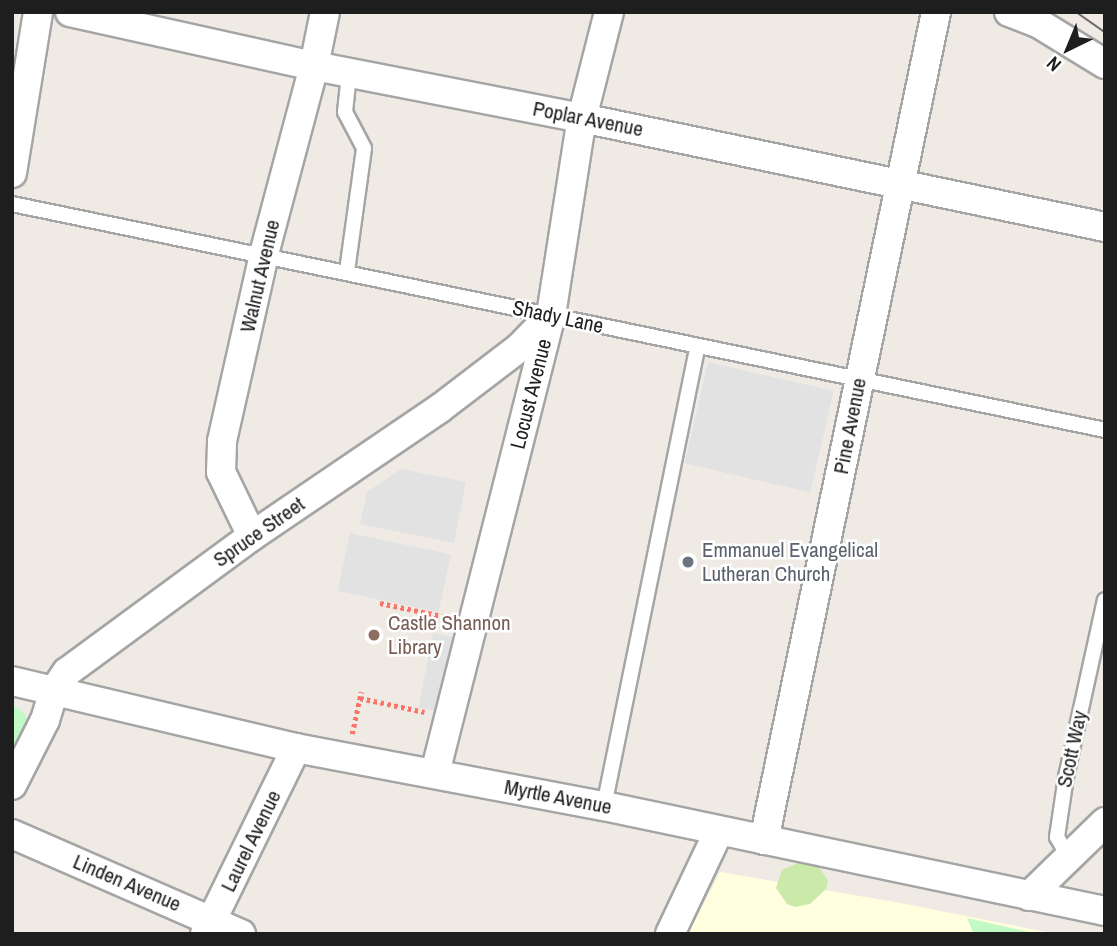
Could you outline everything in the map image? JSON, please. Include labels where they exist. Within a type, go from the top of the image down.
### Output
[{"type":"street","points":[[12,173],[38,12]]},
{"type":"street","name":"Poplar Avenue","points":[[70,12],[314,66],[900,183],[1105,228]]},
{"type":"street","name":"Walnut Avenue","points":[[252,536],[221,472],[222,441],[264,254],[314,66],[325,12]]},
{"type":"street","name":"Locust Avenue","points":[[435,773],[551,315],[582,118],[609,12]]},
{"type":"street","name":"Pine Avenue","points":[[764,840],[936,12]]},
{"type":"street","points":[[1009,12],[1038,23],[1105,64]]},
{"type":"street","name":"Spruce Street","points":[[12,785],[45,720],[54,691],[67,672],[252,536],[439,409],[520,347],[551,315]]},
{"type":"street","name":"Myrtle Avenue","points":[[12,681],[296,748],[604,806],[1105,911]]},
{"type":"street","name":"Laurel Avenue","points":[[209,927],[296,748]]},
{"type":"street","points":[[1029,896],[1105,822]]},
{"type":"street","points":[[670,934],[719,831]]},
{"type":"street","name":"Linden Avenue","points":[[12,834],[209,927],[241,934]]},
{"type":"lane","points":[[346,271],[363,148],[345,112],[349,73]]},
{"type":"lane","name":"Shady Lane","points":[[12,204],[1105,430]]},
{"type":"lane","points":[[604,806],[697,347]]},
{"type":"lane","name":"Scott Way","points":[[1068,856],[1057,837],[1064,789],[1105,600]]},
{"type":"path","points":[[380,603],[473,623]]},
{"type":"path","points":[[351,738],[361,695],[449,717]]},
{"type":"shaded area","points":[[708,362],[834,391],[810,492],[685,463]]},
{"type":"shaded area","points":[[401,469],[466,482],[454,543],[360,524],[367,492]]},
{"type":"shaded area","points":[[350,533],[451,554],[438,612],[338,591]]},
{"type":"shaded area","points":[[433,633],[454,637],[439,712],[418,708]]},
{"type":"shaded area","points":[[720,872],[900,903],[1057,934],[688,934]]},
{"type":"green space","points":[[12,704],[24,713],[28,721],[25,736],[12,760]]},
{"type":"green space","points":[[800,862],[817,865],[828,880],[826,889],[810,904],[795,907],[787,904],[776,888],[782,870]]},
{"type":"green space","points":[[967,918],[1038,934],[974,934]]},
{"type":"tram line","points":[[1076,12],[1105,32]]},
{"type":"place","name":"Emmanuel Evangelical Lutheran Church","points":[[688,562]]},
{"type":"place","name":"Castle Shannon Library","points":[[374,635]]}]
